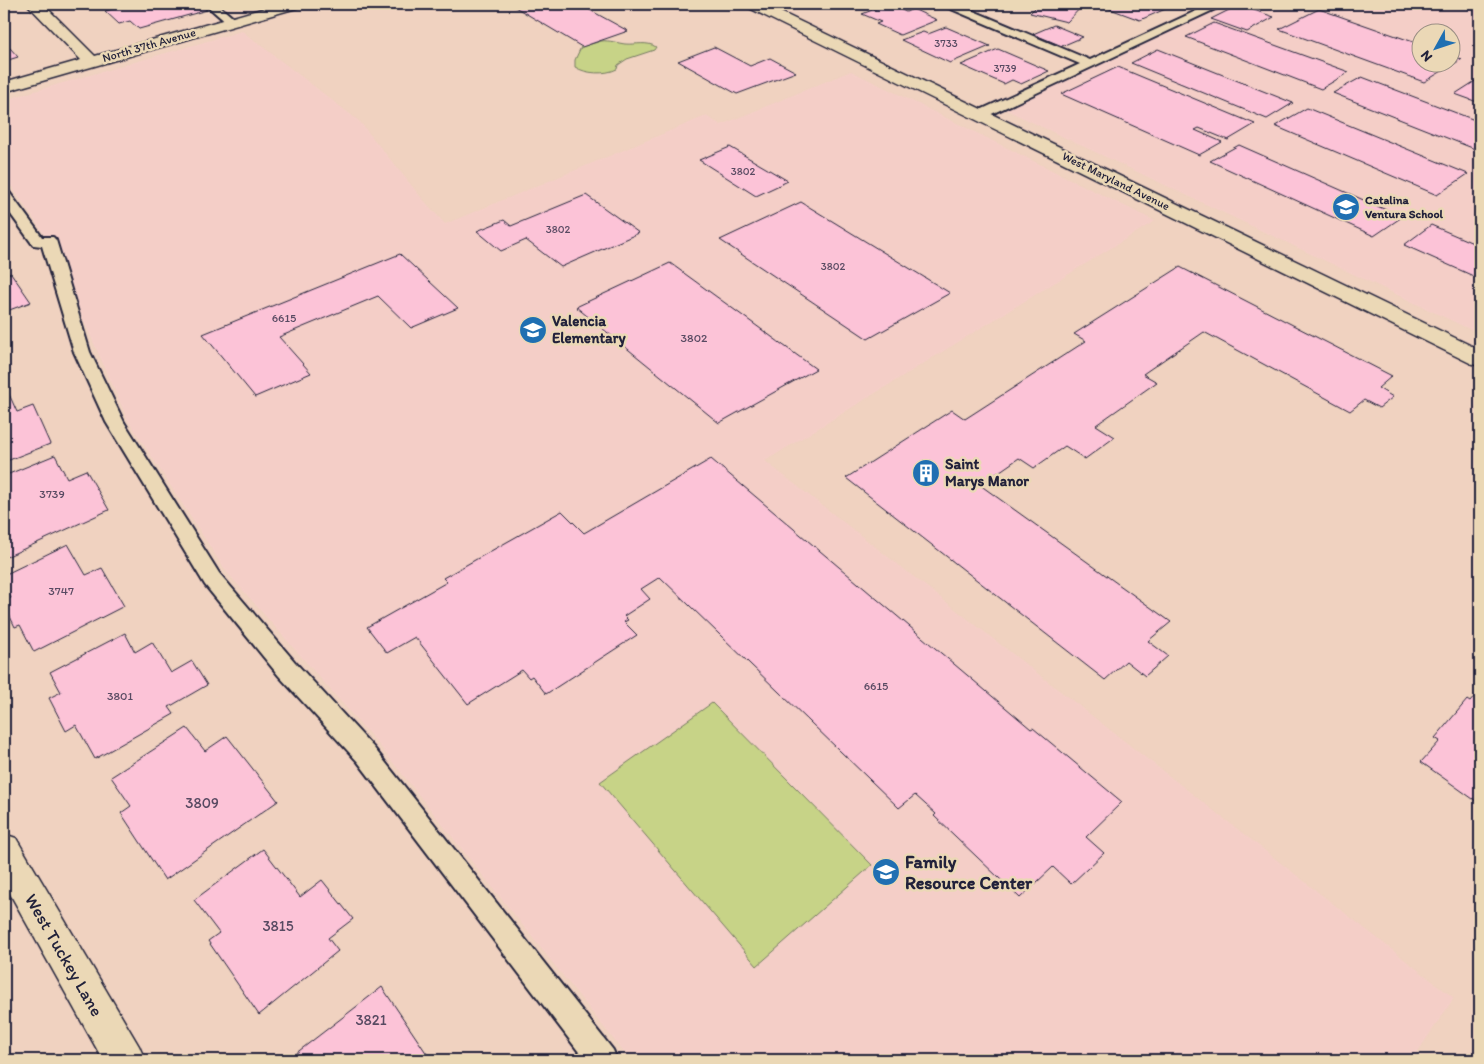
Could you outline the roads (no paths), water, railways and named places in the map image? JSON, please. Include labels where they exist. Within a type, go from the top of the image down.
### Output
[{"type":"street","points":[[35,4],[92,62]]},
{"type":"street","name":"North 37th Avenue","points":[[4,87],[295,4]]},
{"type":"street","name":"West Maryland Avenue","points":[[752,4],[1480,359]]},
{"type":"street","name":"West Tuckey Lane","points":[[4,850],[125,1060]]},
{"type":"lane","points":[[210,4],[232,22]]},
{"type":"lane","points":[[948,4],[1090,64]]},
{"type":"lane","points":[[981,115],[1220,4]]},
{"type":"lane","points":[[4,195],[38,242],[48,240],[82,352],[115,422],[212,579],[287,669],[366,755],[603,1060]]},
{"type":"place","name":"Catalina Ventura School","points":[[1346,207]]},
{"type":"place","name":"Valencia Elementary","points":[[533,330]]},
{"type":"place","name":"Saint Marys Manor","points":[[926,473]]},
{"type":"place","name":"Family Resource Center","points":[[886,872]]}]
